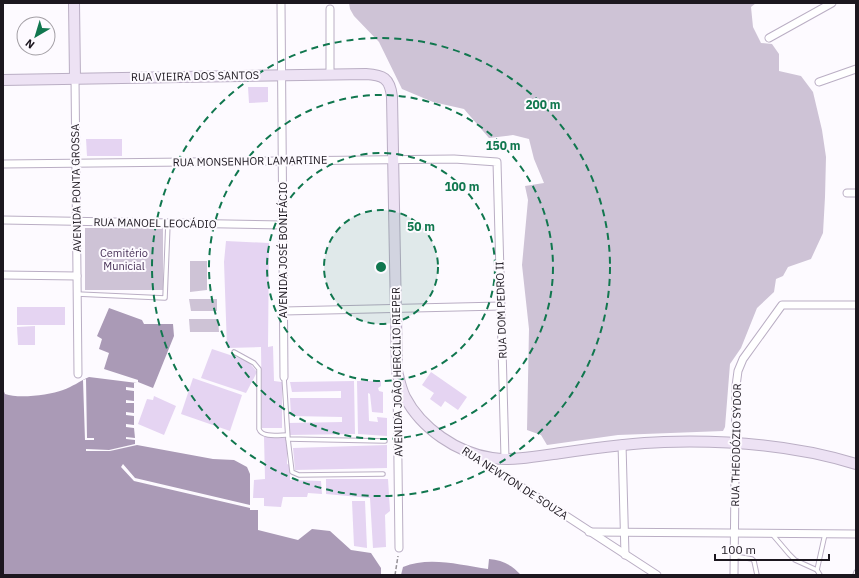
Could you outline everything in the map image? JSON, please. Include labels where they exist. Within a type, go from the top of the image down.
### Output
[{"type":"main road","name":"AVENIDA PONTA GROSSA","points":[[74,3],[75,78]]},
{"type":"main road","name":"RUA VIEIRA DOS SANTOS","points":[[3,80],[330,74],[375,74],[385,78]]},
{"type":"main road","name":"AVENIDA JOÃO HERCÍLIO RIEPER","points":[[385,78],[389,82],[392,96],[397,371]]},
{"type":"main road","name":"RUA NEWTON DE SOUZA","points":[[397,371],[404,395],[416,414],[441,436],[465,450]]},
{"type":"main road","points":[[465,450],[492,458],[505,458],[544,455],[622,444],[686,442],[735,443],[799,451],[856,462]]},
{"type":"street","name":"AVENIDA JOSÉ BONIFÁCIO","points":[[281,3],[284,377]]},
{"type":"street","points":[[769,38],[832,3]]},
{"type":"street","points":[[330,9],[330,74]]},
{"type":"street","points":[[819,82],[856,70]]},
{"type":"street","name":"AVENIDA PONTA GROSSA","points":[[75,78],[78,374]]},
{"type":"street","name":"RUA MONSENHOR LAMARTINE","points":[[3,164],[459,159],[497,162]]},
{"type":"street","name":"RUA DOM PEDRO II","points":[[497,162],[505,458]]},
{"type":"street","points":[[847,193],[856,193]]},
{"type":"street","name":"RUA MANOEL LEOCÁDIO","points":[[3,220],[283,225]]},
{"type":"street","points":[[3,275],[77,276]]},
{"type":"street","name":"RUA THEODÓZIO SYDOR","points":[[734,575],[736,386],[740,365],[782,305],[856,305]]},
{"type":"street","points":[[284,311],[501,306]]},
{"type":"street","name":"AVENIDA JOÃO HERCÍLIO RIEPER","points":[[397,371],[399,548]]},
{"type":"street","points":[[622,444],[625,555]]},
{"type":"street","name":"RUA NEWTON DE SOUZA","points":[[465,450],[657,575]]},
{"type":"street","points":[[589,532],[856,534]]},
{"type":"lane","points":[[77,294],[165,298],[168,223]]},
{"type":"lane","points":[[234,352],[254,363],[259,369],[258,429],[263,435],[384,441]]},
{"type":"lane","points":[[284,377],[288,437],[292,472],[294,474],[383,474]]},
{"type":"lane","points":[[772,533],[788,554],[796,560],[817,570],[820,575]]},
{"type":"lane","points":[[817,570],[825,534]]},
{"type":"lane","points":[[734,556],[752,559],[754,561],[757,575]]},
{"type":"path","points":[[395,575],[399,548]]},
{"type":"green space","points":[[349,3],[756,3],[751,7],[753,27],[761,43],[772,44],[779,54],[779,71],[801,76],[813,92],[822,130],[826,157],[823,233],[811,259],[788,267],[783,276],[776,279],[774,292],[757,308],[741,348],[730,364],[725,427],[723,431],[618,435],[547,445],[541,435],[527,430],[529,329],[522,265],[528,200],[525,186],[544,183],[534,159],[529,139],[513,135],[489,138],[464,109],[433,102],[402,89],[379,42],[354,16],[350,9]]},
{"type":"green space","name":"Cemitério Municial","points":[[85,228],[163,228],[163,290],[85,290]]},
{"type":"green space","points":[[190,261],[207,261],[207,290],[190,292]]},
{"type":"green space","points":[[189,299],[217,299],[217,311],[191,311]]},
{"type":"green space","points":[[189,319],[218,319],[219,332],[190,332]]},
{"type":"shaded area","points":[[109,308],[142,320],[144,324],[173,324],[174,336],[153,388],[138,382],[138,380],[104,369],[109,353],[99,349],[102,339],[97,336]]},
{"type":"shaded area","points":[[89,377],[137,383],[137,445],[213,459],[234,460],[247,467],[250,474],[250,510],[258,510],[258,530],[298,540],[312,529],[330,531],[351,550],[371,553],[381,568],[381,575],[3,575],[3,389],[5,394],[11,395],[42,395],[66,389]]},
{"type":"shaded area","points":[[489,559],[514,568],[521,575],[401,575],[403,567],[423,562],[445,562],[488,569]]},
{"type":"pier","points":[[86,379],[87,438],[94,438],[94,440],[85,440],[83,380]]},
{"type":"pier","points":[[134,383],[137,383],[137,445],[110,451],[86,451],[86,449],[109,450],[135,444],[135,440],[126,439],[126,437],[135,438],[134,428],[126,427],[126,424],[134,425],[134,416],[126,415],[126,412],[134,413],[134,403],[126,403],[126,400],[134,401],[134,391],[126,390],[126,387],[134,388]]},
{"type":"pier","points":[[123,464],[135,478],[250,505],[250,508],[134,481],[121,467]]},
{"type":"building","points":[[248,87],[268,87],[268,102],[249,103]]},
{"type":"building","points":[[86,139],[122,139],[122,156],[87,156]]},
{"type":"building","points":[[226,241],[269,243],[268,347],[273,346],[274,381],[282,382],[282,428],[262,428],[261,347],[227,348],[224,262]]},
{"type":"building","points":[[17,307],[65,307],[65,325],[17,325]]},
{"type":"building","points":[[35,326],[35,345],[18,345],[17,327]]},
{"type":"building","points":[[212,349],[248,361],[257,372],[246,393],[201,378]]},
{"type":"building","points":[[431,372],[467,397],[458,410],[445,401],[441,407],[430,399],[434,393],[422,385]]},
{"type":"building","points":[[193,378],[242,395],[230,431],[181,414]]},
{"type":"building","points":[[354,381],[355,434],[288,435],[287,423],[342,422],[342,417],[291,416],[290,398],[341,398],[341,391],[292,392],[290,382]]},
{"type":"building","points":[[357,381],[381,381],[381,386],[378,388],[379,391],[383,392],[383,413],[372,412],[370,394],[368,393],[369,421],[378,422],[377,417],[387,418],[387,436],[358,434]]},
{"type":"building","points":[[154,396],[176,406],[164,435],[138,424],[147,399],[153,400]]},
{"type":"building","points":[[264,437],[287,438],[287,464],[290,465],[290,480],[321,481],[322,494],[308,493],[307,497],[283,497],[281,507],[264,506],[264,498],[253,498],[254,480],[265,479]]},
{"type":"building","points":[[387,445],[387,468],[295,470],[293,448]]},
{"type":"building","points":[[326,479],[388,479],[390,511],[385,515],[386,547],[373,548],[370,498],[326,494]]},
{"type":"building","points":[[352,501],[365,501],[367,548],[354,546]]}]
